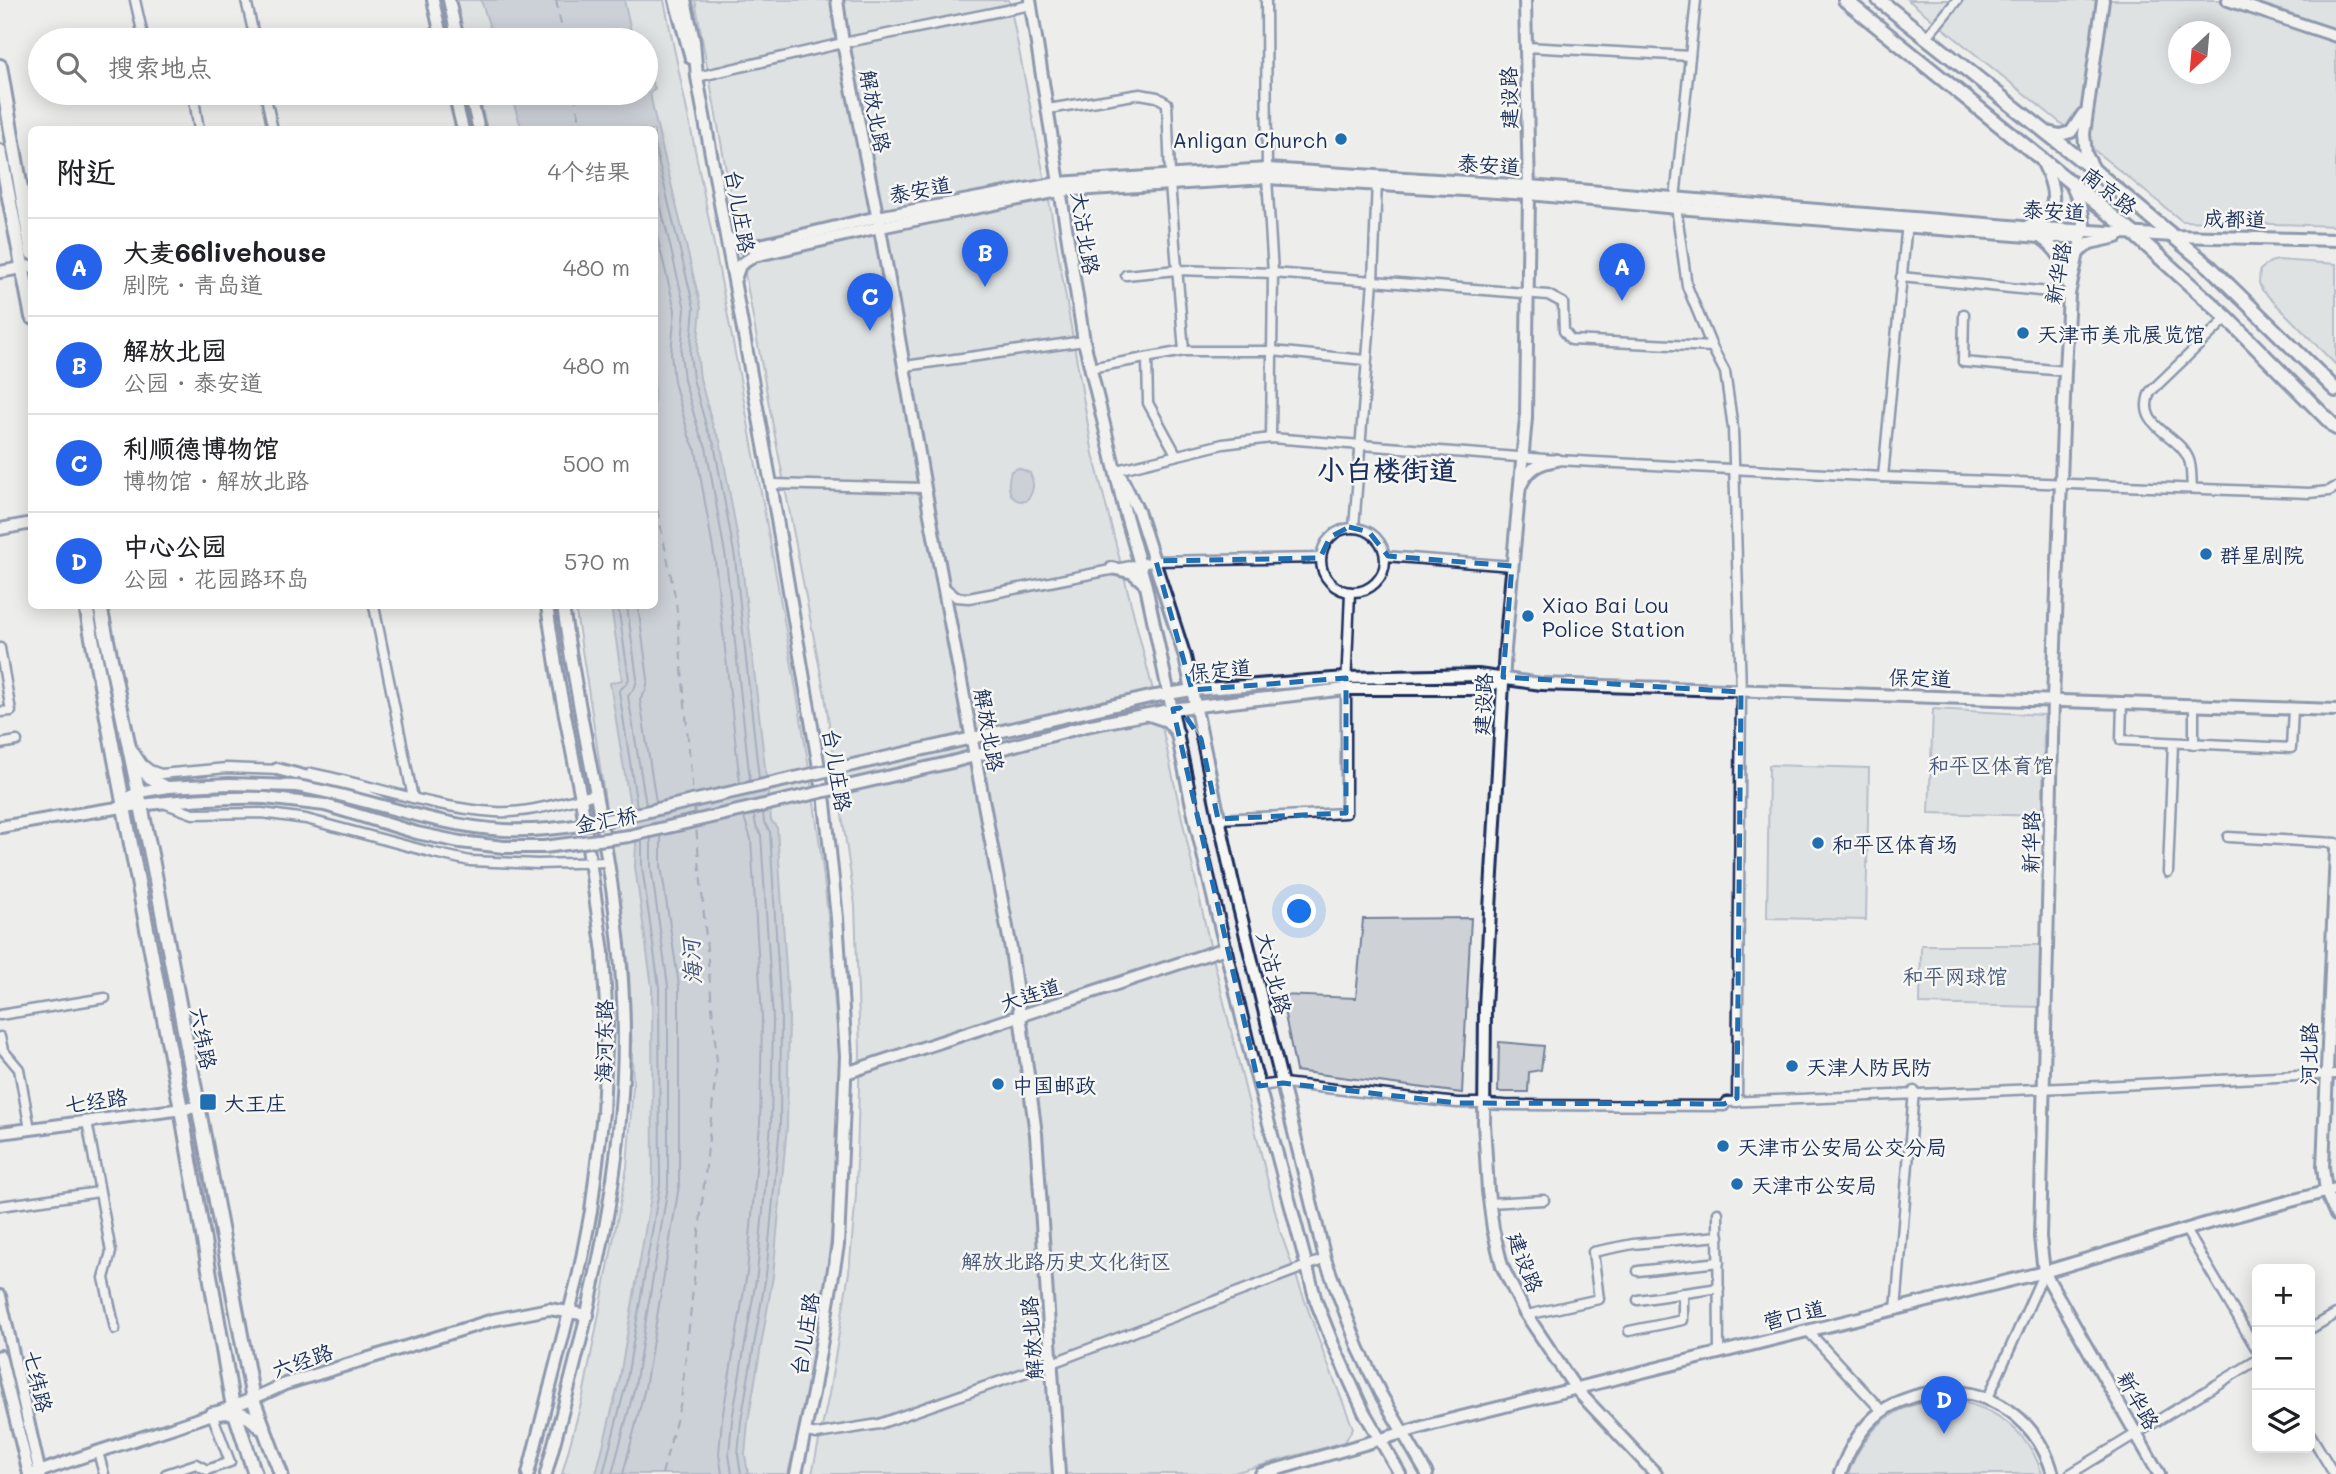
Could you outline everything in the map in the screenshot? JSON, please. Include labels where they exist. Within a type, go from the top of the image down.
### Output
[{"type":"main road","name":"南京路","points":[[1845,0],[2133,233],[2227,318],[2336,428]]},
{"type":"main road","name":"南京路","points":[[1879,0],[2096,172],[2224,278],[2336,390]]},
{"type":"main road","points":[[0,66],[28,230]]},
{"type":"main road","points":[[0,151],[27,267]]},
{"type":"main road","name":"六纬路","points":[[87,609],[181,1109],[233,1409],[255,1474]]},
{"type":"main road","name":"六纬路","points":[[101,609],[140,798],[253,1399],[281,1474]]},
{"type":"main road","points":[[212,1415],[233,1409],[249,1416],[265,1433]]},
{"type":"street","points":[[135,0],[141,28]]},
{"type":"street","points":[[246,0],[252,28]]},
{"type":"street","points":[[433,0],[440,28]]},
{"type":"street","points":[[449,0],[455,28]]},
{"type":"street","name":"台儿庄路","points":[[675,0],[697,77]]},
{"type":"street","name":"台儿庄路","points":[[685,0],[771,484],[824,803],[837,918],[846,1073],[838,1245],[806,1432],[796,1474]]},
{"type":"street","name":"解放北路","points":[[837,0],[1011,949],[1037,1147],[1059,1474]]},
{"type":"street","points":[[1266,0],[1267,173],[1273,273],[1271,438]]},
{"type":"street","name":"建设路","points":[[1525,0],[1529,190],[1526,418],[1503,677],[1486,982],[1485,1104],[1489,1203],[1502,1265],[1527,1315],[1576,1389],[1656,1474]]},
{"type":"street","points":[[1696,0],[1676,204],[1687,286],[1725,372],[1733,428],[1741,692],[1737,1100]]},
{"type":"street","points":[[1926,38],[1957,0]]},
{"type":"street","points":[[2096,172],[2085,146],[2086,108],[2103,0]]},
{"type":"street","points":[[2228,0],[2336,36]]},
{"type":"street","points":[[697,77],[1031,3]]},
{"type":"street","name":"大沽北路","points":[[1031,3],[1084,341],[1125,512],[1146,586],[1173,701],[1198,829],[1259,1086],[1316,1301],[1364,1412],[1400,1474]]},
{"type":"street","points":[[1526,47],[1690,56]]},
{"type":"street","points":[[1048,109],[1140,94],[1157,97],[1167,103],[1170,179],[1184,351]]},
{"type":"street","points":[[195,105],[199,126]]},
{"type":"street","points":[[268,105],[272,126]]},
{"type":"street","points":[[457,105],[462,126]]},
{"type":"street","points":[[473,105],[478,126]]},
{"type":"street","points":[[2046,132],[2060,135],[2071,132],[2080,122],[2086,108]]},
{"type":"street","points":[[2022,227],[2043,219],[2053,200],[2052,184],[2041,158]]},
{"type":"street","name":"泰安道","points":[[726,236],[731,242],[752,247],[1059,187],[1267,173],[1529,190],[1676,204],[1907,222],[2022,227],[2083,234]]},
{"type":"street","points":[[1354,528],[1373,281],[1377,179]]},
{"type":"street","name":"新华路","points":[[2071,184],[2082,209],[2083,234],[2069,294],[2065,371],[2053,700],[2040,1237],[2044,1272],[2159,1474]]},
{"type":"street","name":"泰安道","points":[[735,285],[738,268],[748,258],[849,234],[878,222]]},
{"type":"street","points":[[1883,477],[1907,222]]},
{"type":"street","name":"泰安道","points":[[1907,222],[2040,237],[2133,233]]},
{"type":"street","points":[[2079,252],[2090,243],[2133,233]]},
{"type":"street","name":"成都道","points":[[2133,233],[2336,240]]},
{"type":"street","points":[[849,234],[872,238],[885,258]]},
{"type":"street","points":[[1901,277],[2069,294],[2067,275],[2060,257],[2050,243],[2040,237]]},
{"type":"street","points":[[0,272],[27,267]]},
{"type":"street","points":[[1126,275],[1177,270],[1273,273],[1548,295],[1560,299],[1564,309],[1564,331],[1571,340],[1712,347]]},
{"type":"street","points":[[1964,314],[1963,362],[2065,371]]},
{"type":"street","points":[[2192,488],[2189,459],[2152,422],[2146,402],[2150,392],[2227,318]]},
{"type":"street","points":[[905,366],[1084,341]]},
{"type":"street","points":[[1090,368],[1184,351],[1272,351],[1365,360]]},
{"type":"street","points":[[1147,358],[1148,403],[1176,454]]},
{"type":"street","points":[[1117,470],[1223,444],[1271,438],[1522,458],[1883,477],[2309,493],[2329,491],[2336,486]]},
{"type":"street","points":[[1518,494],[1531,469],[1539,463],[1557,460]]},
{"type":"street","name":"大沽北路","points":[[1117,470],[1138,511],[1185,657],[1218,819],[1325,1259],[1359,1349],[1427,1474]]},
{"type":"street","points":[[771,484],[925,488]]},
{"type":"street","points":[[0,529],[28,524]]},
{"type":"street","points":[[1354,528],[1369,532],[1378,539],[1385,556],[1384,570],[1379,580],[1361,592],[1350,592],[1331,584],[1324,576],[1321,558],[1324,545],[1338,531],[1354,528]]},
{"type":"street","points":[[1385,556],[1512,566]]},
{"type":"street","points":[[943,585],[956,597],[969,598],[1156,561],[1321,558]]},
{"type":"street","points":[[1112,568],[1133,573],[1146,586]]},
{"type":"street","points":[[1218,819],[1346,813],[1346,683],[1350,592]]},
{"type":"street","points":[[375,609],[413,798]]},
{"type":"street","name":"海河东路","points":[[528,1474],[591,1211],[603,1113],[607,1025],[603,951],[581,798],[547,609]]},
{"type":"street","name":"海河东路","points":[[547,1474],[588,1315],[610,1199],[619,1125],[623,1057],[620,951],[608,862],[572,672],[563,609]]},
{"type":"street","points":[[0,648],[11,711],[0,712]]},
{"type":"street","points":[[1173,701],[1185,676],[1185,657]]},
{"type":"street","name":"保定道","points":[[975,755],[1139,714],[1173,701],[1192,690],[1346,683],[1475,690],[1489,687],[1503,677],[1541,684],[1741,692],[2336,710]]},
{"type":"street","name":"保定道","points":[[1173,701],[1195,706],[1346,683]]},
{"type":"street","points":[[946,744],[1137,701],[1173,701],[1188,717],[1201,739]]},
{"type":"street","points":[[2122,702],[2121,740],[2291,748],[2293,709]]},
{"type":"street","points":[[2194,704],[2194,744]]},
{"type":"street","points":[[946,744],[963,729],[967,711]]},
{"type":"street","points":[[1139,714],[1164,720],[1179,737]]},
{"type":"street","points":[[127,740],[142,764],[161,774],[227,768],[305,772],[413,798],[496,812],[553,806],[596,794]]},
{"type":"street","points":[[0,744],[18,741]]},
{"type":"street","points":[[2168,872],[2173,743]]},
{"type":"street","name":"金汇桥","points":[[296,781],[436,821],[483,829],[525,831],[571,827],[946,744]]},
{"type":"street","name":"金汇桥","points":[[140,798],[163,803],[213,798],[265,798],[325,805],[417,833],[460,842],[504,847],[544,847],[629,836],[975,755]]},
{"type":"street","points":[[131,760],[150,778],[168,787]]},
{"type":"street","points":[[277,769],[296,781]]},
{"type":"street","points":[[0,827],[124,807],[131,796],[140,798],[168,787],[296,781]]},
{"type":"street","points":[[163,803],[192,814],[262,813],[306,818],[424,851],[470,860],[590,864],[608,862]]},
{"type":"street","points":[[2228,837],[2336,843]]},
{"type":"street","name":"河北路","points":[[2336,850],[2331,1074],[2323,1167],[2336,1215]]},
{"type":"street","name":"大连道","points":[[846,1073],[1226,948]]},
{"type":"street","points":[[0,1015],[105,998]]},
{"type":"street","points":[[0,1037],[4,1058],[19,1069],[30,1129]]},
{"type":"street","points":[[1914,1093],[2035,1084],[2042,1078],[2045,1070]]},
{"type":"street","points":[[1259,1086],[1283,1083],[1457,1103],[1724,1106],[1727,1102],[1737,1100],[2331,1074]]},
{"type":"street","points":[[1896,1310],[1914,1093]]},
{"type":"street","name":"七经路","points":[[0,1133],[198,1107]]},
{"type":"street","points":[[87,1121],[111,1252],[104,1278],[115,1329]]},
{"type":"street","name":"营口道","points":[[1261,1474],[1403,1433],[2044,1272],[2331,1190]]},
{"type":"street","points":[[0,1206],[99,1192]]},
{"type":"street","points":[[1489,1203],[1544,1200]]},
{"type":"street","points":[[1718,1213],[1719,1352]]},
{"type":"street","points":[[2186,1230],[2252,1342]]},
{"type":"street","points":[[1527,1315],[1599,1299],[1593,1252],[1633,1244],[1719,1236]]},
{"type":"street","points":[[806,1432],[817,1434],[879,1424],[1052,1363],[1325,1259]]},
{"type":"street","points":[[1638,1270],[1719,1262]]},
{"type":"street","points":[[1988,1398],[2044,1272]]},
{"type":"street","points":[[1638,1300],[1719,1288]]},
{"type":"street","points":[[1629,1331],[1683,1320],[1683,1293]]},
{"type":"street","name":"七纬路","points":[[0,1296],[40,1473]]},
{"type":"street","name":"六经路","points":[[233,1409],[285,1384],[493,1320],[549,1309],[588,1315]]},
{"type":"street","points":[[2313,1327],[2336,1314]]},
{"type":"street","points":[[1808,1331],[1882,1411]]},
{"type":"street","name":"七纬路","points":[[0,1356],[4,1400],[40,1473]]},
{"type":"street","points":[[2070,1474],[2252,1363]]},
{"type":"street","points":[[1840,1474],[1859,1436],[1882,1411],[1905,1399],[1934,1392],[1959,1392],[1988,1398],[2014,1414],[2030,1429],[2043,1448],[2053,1474]]},
{"type":"street","points":[[40,1473],[212,1415],[230,1462],[207,1470],[196,1464],[166,1474]]},
{"type":"street","points":[[2315,1442],[2334,1474]]},
{"type":"street","points":[[98,1452],[104,1474]]},
{"type":"highlighted area","points":[[1349,527],[1369,532],[1388,556],[1512,566],[1503,677],[1741,692],[1737,1098],[1724,1104],[1457,1103],[1283,1083],[1259,1086],[1173,709],[1180,708],[1201,739],[1218,819],[1346,813],[1346,678],[1192,690],[1156,561],[1320,558],[1330,537]]},
{"type":"green space","points":[[455,0],[664,0],[747,414],[782,607],[809,771],[830,936],[840,1070],[836,1180],[819,1328],[788,1474],[562,1474],[583,1396],[627,1167],[633,1085],[629,968],[575,609],[658,609],[658,126],[486,126],[481,105],[658,105],[658,28],[461,28]]},
{"type":"green space","name":"解放北路历史文化街区","points":[[695,0],[1009,0],[1050,206],[1093,454],[1160,718],[1208,937],[1280,1231],[1353,1428],[1345,1442],[1230,1474],[812,1474],[829,1394],[849,1272],[856,1195],[860,1051],[855,905],[825,696]]},
{"type":"green space","points":[[1908,0],[2336,0],[2336,226],[2182,221]]},
{"type":"green space","points":[[2278,260],[2336,264],[2336,365],[2262,290],[2259,283],[2260,270],[2270,262]]},
{"type":"green space","name":"和平区体育馆","points":[[1933,709],[2044,715],[2043,816],[1929,813]]},
{"type":"green space","name":"和平区体育场","points":[[1769,765],[1869,768],[1866,920],[1767,918]]},
{"type":"green space","points":[[1471,918],[1462,1093],[1296,1071],[1281,995],[1356,998],[1363,919]]},
{"type":"green space","name":"和平网球馆","points":[[1921,945],[2041,945],[2040,1007],[1920,1004]]},
{"type":"green space","points":[[1499,1042],[1544,1046],[1541,1070],[1529,1072],[1528,1092],[1498,1092]]},
{"type":"green space","points":[[1941,1400],[1975,1406],[2004,1420],[2027,1443],[2042,1474],[1848,1474],[1863,1444],[1882,1422],[1908,1407]]},
{"type":"water","points":[[481,0],[624,0],[630,28],[490,28]]},
{"type":"water","points":[[514,105],[652,105],[657,126],[521,126]]},
{"type":"water","name":"海河","points":[[658,130],[701,307],[697,353],[700,378],[713,427],[720,440],[741,556],[771,820],[777,828],[789,1017],[787,1126],[773,1276],[748,1422],[745,1455],[748,1474],[596,1474],[619,1382],[653,1185],[652,987],[635,867],[636,843],[610,683],[622,680],[611,609],[658,609]]},
{"type":"water","points":[[1018,468],[1030,473],[1033,481],[1031,494],[1026,501],[1015,499],[1010,492],[1011,471]]},
{"type":"ferry route","points":[[556,0],[562,28]]},
{"type":"ferry route","points":[[577,105],[581,126]]},
{"type":"ferry route","points":[[658,513],[676,601],[693,796]]},
{"type":"ferry route","points":[[694,805],[695,817]]},
{"type":"ferry route","points":[[662,1474],[681,1402],[717,1062],[696,826]]},
{"type":"place","name":"Anligan Church","points":[[1341,139]]},
{"type":"place","name":"解放北园","points":[[985,287]]},
{"type":"place","name":"大麦66livehouse","points":[[1622,301]]},
{"type":"place","name":"利顺德博物馆","points":[[870,331]]},
{"type":"place","name":"天津市美术展览馆","points":[[2023,333]]},
{"type":"place","name":"群星剧院","points":[[2206,554]]},
{"type":"place","name":"Xiao Bai Lou Police Station","points":[[1528,616]]},
{"type":"place","name":"和平区体育场","points":[[1818,843]]},
{"type":"place","name":"天津人防民防","points":[[1792,1066]]},
{"type":"place","name":"中国邮政","points":[[998,1084]]},
{"type":"place","name":"大王庄","points":[[208,1102]]},
{"type":"place","name":"天津市公安局公交分局","points":[[1723,1146]]},
{"type":"place","name":"天津市公安局","points":[[1737,1184]]},
{"type":"place","name":"中心公园","points":[[1944,1434]]},
{"type":"district","name":"小白楼街道","points":[[1387,469]]}]
